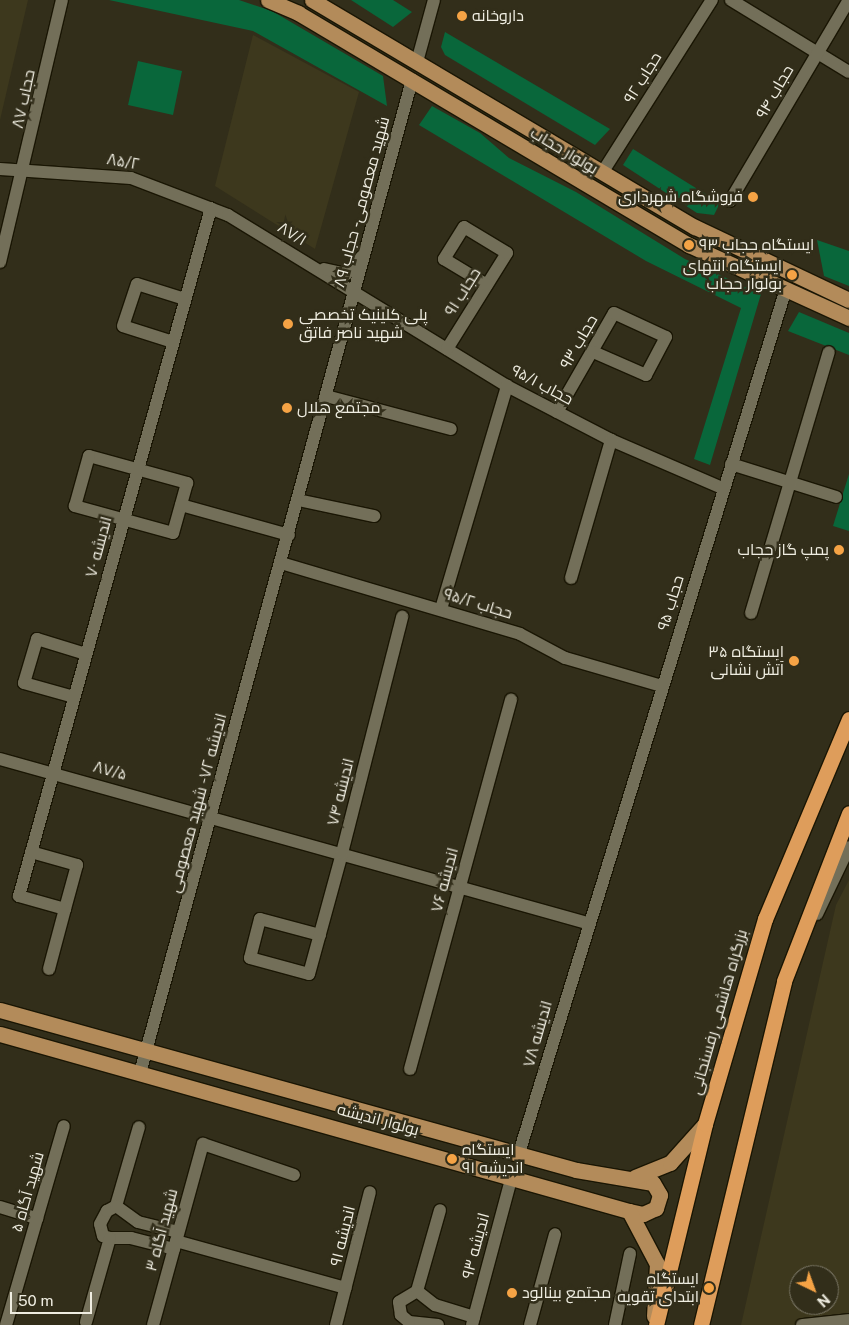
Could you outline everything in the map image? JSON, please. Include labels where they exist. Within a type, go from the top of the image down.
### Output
[{"type":"highway","name":"بزرگراه هاشمی رفسنجانی","points":[[655,1325],[705,1124],[765,919],[849,719]]},
{"type":"highway","points":[[700,1325],[784,982],[849,813]]},
{"type":"main road","name":"بولوار حجاب","points":[[268,0],[412,80],[689,245],[786,292],[849,318]]},
{"type":"main road","name":"بولوار حجاب","points":[[312,0],[695,227],[849,300]]},
{"type":"main road","points":[[412,80],[417,62]]},
{"type":"main road","name":"بولوار اندیشه","points":[[0,1010],[576,1170],[634,1178],[653,1183],[659,1202],[650,1213],[629,1211],[512,1176],[0,1034]]},
{"type":"main road","points":[[634,1178],[670,1163],[705,1124]]},
{"type":"main road","points":[[629,1211],[657,1264],[655,1325]]},
{"type":"street","name":"حجاب ۸۷","points":[[0,262],[25,170],[62,0]]},
{"type":"street","points":[[417,62],[434,0]]},
{"type":"street","name":"حجاب ۹۲","points":[[602,173],[712,0]]},
{"type":"street","points":[[731,0],[849,72]]},
{"type":"street","name":"حجاب ۹۴","points":[[730,201],[849,0]]},
{"type":"street","name":"شهید معصومی - حجاب ۸۹","points":[[281,563],[412,80]]},
{"type":"street","name":"۸۵/۲","points":[[0,169],[131,178],[210,208]]},
{"type":"street","name":"۸۷/۱","points":[[210,208],[311,265],[354,293]]},
{"type":"street","name":"اندیشه ۷۰","points":[[65,909],[19,896],[210,208]]},
{"type":"street","name":"حجاب ۹۱","points":[[447,349],[487,285],[507,253],[464,226],[444,259],[487,285]]},
{"type":"street","points":[[311,265],[346,274],[366,250]]},
{"type":"street","points":[[173,342],[123,326],[137,284],[185,299]]},
{"type":"street","name":"حجاب ۹۵","points":[[587,923],[786,292]]},
{"type":"street","name":"حجاب ۹۵/۱","points":[[354,293],[507,386],[611,440],[724,489]]},
{"type":"street","name":"حجاب ۹۳","points":[[557,412],[614,313],[666,337],[646,375],[593,352]]},
{"type":"street","points":[[750,614],[829,352]]},
{"type":"street","points":[[441,609],[507,386]]},
{"type":"street","points":[[326,396],[451,429]]},
{"type":"street","points":[[571,578],[611,440]]},
{"type":"street","points":[[89,456],[187,483],[181,505],[173,533],[75,506],[89,456]]},
{"type":"street","points":[[732,464],[836,497]]},
{"type":"street","points":[[298,500],[374,516]]},
{"type":"street","points":[[181,505],[289,534]]},
{"type":"street","name":"حجاب ۹۵/۲","points":[[281,563],[520,634],[565,658],[662,686]]},
{"type":"street","name":"اندیشه ۷۲ - شهید معصومی","points":[[140,1072],[281,563]]},
{"type":"street","name":"اندیشه ۷۴","points":[[320,935],[260,919],[250,958],[309,974],[320,935],[342,853],[402,617]]},
{"type":"street","points":[[74,697],[24,683],[37,639],[86,654]]},
{"type":"street","name":"اندیشه ۷۶","points":[[410,1069],[511,700]]},
{"type":"street","name":"۸۷/۵","points":[[0,759],[211,816],[587,923]]},
{"type":"street","points":[[784,982],[849,847]]},
{"type":"street","points":[[31,852],[77,865],[49,969]]},
{"type":"street","name":"اندیشه ۷۸","points":[[519,1154],[587,923]]},
{"type":"street","name":"شهید آگاه ۵","points":[[6,1325],[64,1126]]},
{"type":"street","points":[[139,1127],[116,1206],[107,1211],[100,1224],[103,1236],[110,1238],[176,1241]]},
{"type":"street","name":"شهید آگاه ۳","points":[[153,1325],[203,1144],[294,1175]]},
{"type":"street","name":"اندیشه ۹۳","points":[[473,1321],[512,1176]]},
{"type":"street","name":"اندیشه ۹۱","points":[[336,1325],[370,1192]]},
{"type":"street","points":[[116,1206],[138,1222],[176,1241],[346,1288]]},
{"type":"street","points":[[0,1207],[37,1218]]},
{"type":"street","points":[[438,1325],[409,1323],[401,1315],[400,1302],[417,1291],[440,1210]]},
{"type":"street","points":[[530,1325],[555,1234]]},
{"type":"street","points":[[86,1322],[110,1238]]},
{"type":"street","points":[[615,1325],[630,1254]]},
{"type":"street","points":[[417,1291],[435,1304],[473,1321]]},
{"type":"street","points":[[802,1325],[849,1320]]},
{"type":"shaded area","points":[[0,0],[28,0],[0,120]]},
{"type":"shaded area","points":[[253,35],[359,92],[315,249],[215,186]]},
{"type":"shaded area","points":[[849,880],[849,1325],[741,1325],[836,905]]},
{"type":"green space","points":[[109,0],[239,0],[272,11],[383,76],[387,106],[253,31]]},
{"type":"green space","points":[[351,0],[393,0],[412,12],[393,27]]},
{"type":"green space","points":[[445,32],[610,129],[595,145],[445,55],[441,47]]},
{"type":"green space","points":[[138,61],[182,71],[173,115],[128,105]]},
{"type":"green space","points":[[432,106],[480,133],[509,158],[576,192],[685,259],[761,294],[710,465],[694,459],[741,308],[646,261],[419,125]]},
{"type":"green space","points":[[633,149],[720,203],[714,215],[697,213],[623,165]]},
{"type":"green space","points":[[817,240],[849,251],[849,286],[824,276]]},
{"type":"green space","points":[[799,312],[849,333],[849,355],[788,331]]},
{"type":"green space","points":[[849,474],[849,531],[833,526]]},
{"type":"place","name":"داروخانه","points":[[462,16]]},
{"type":"place","name":"فروشگاه شهرداری","points":[[753,197]]},
{"type":"place","name":"ایستگاه حجاب ۹۳","points":[[689,245]]},
{"type":"place","name":"ایستگاه انتهای بولوار حجاب","points":[[792,275]]},
{"type":"place","name":"پلی کلینیک تخصصی شهید ناصر فاتق","points":[[288,324]]},
{"type":"place","name":"مجتمع هلال","points":[[287,408]]},
{"type":"place","name":"پمپ گاز حجاب","points":[[839,550]]},
{"type":"place","name":"ایستگاه ۳۵ آتش نشانی","points":[[794,661]]},
{"type":"place","name":"ایستگاه اندیشه ۹۱","points":[[452,1159]]},
{"type":"place","name":"ایستگاه ابتدای تقویه","points":[[709,1288]]},
{"type":"place","name":"مجتمع بینالود","points":[[512,1293]]}]
